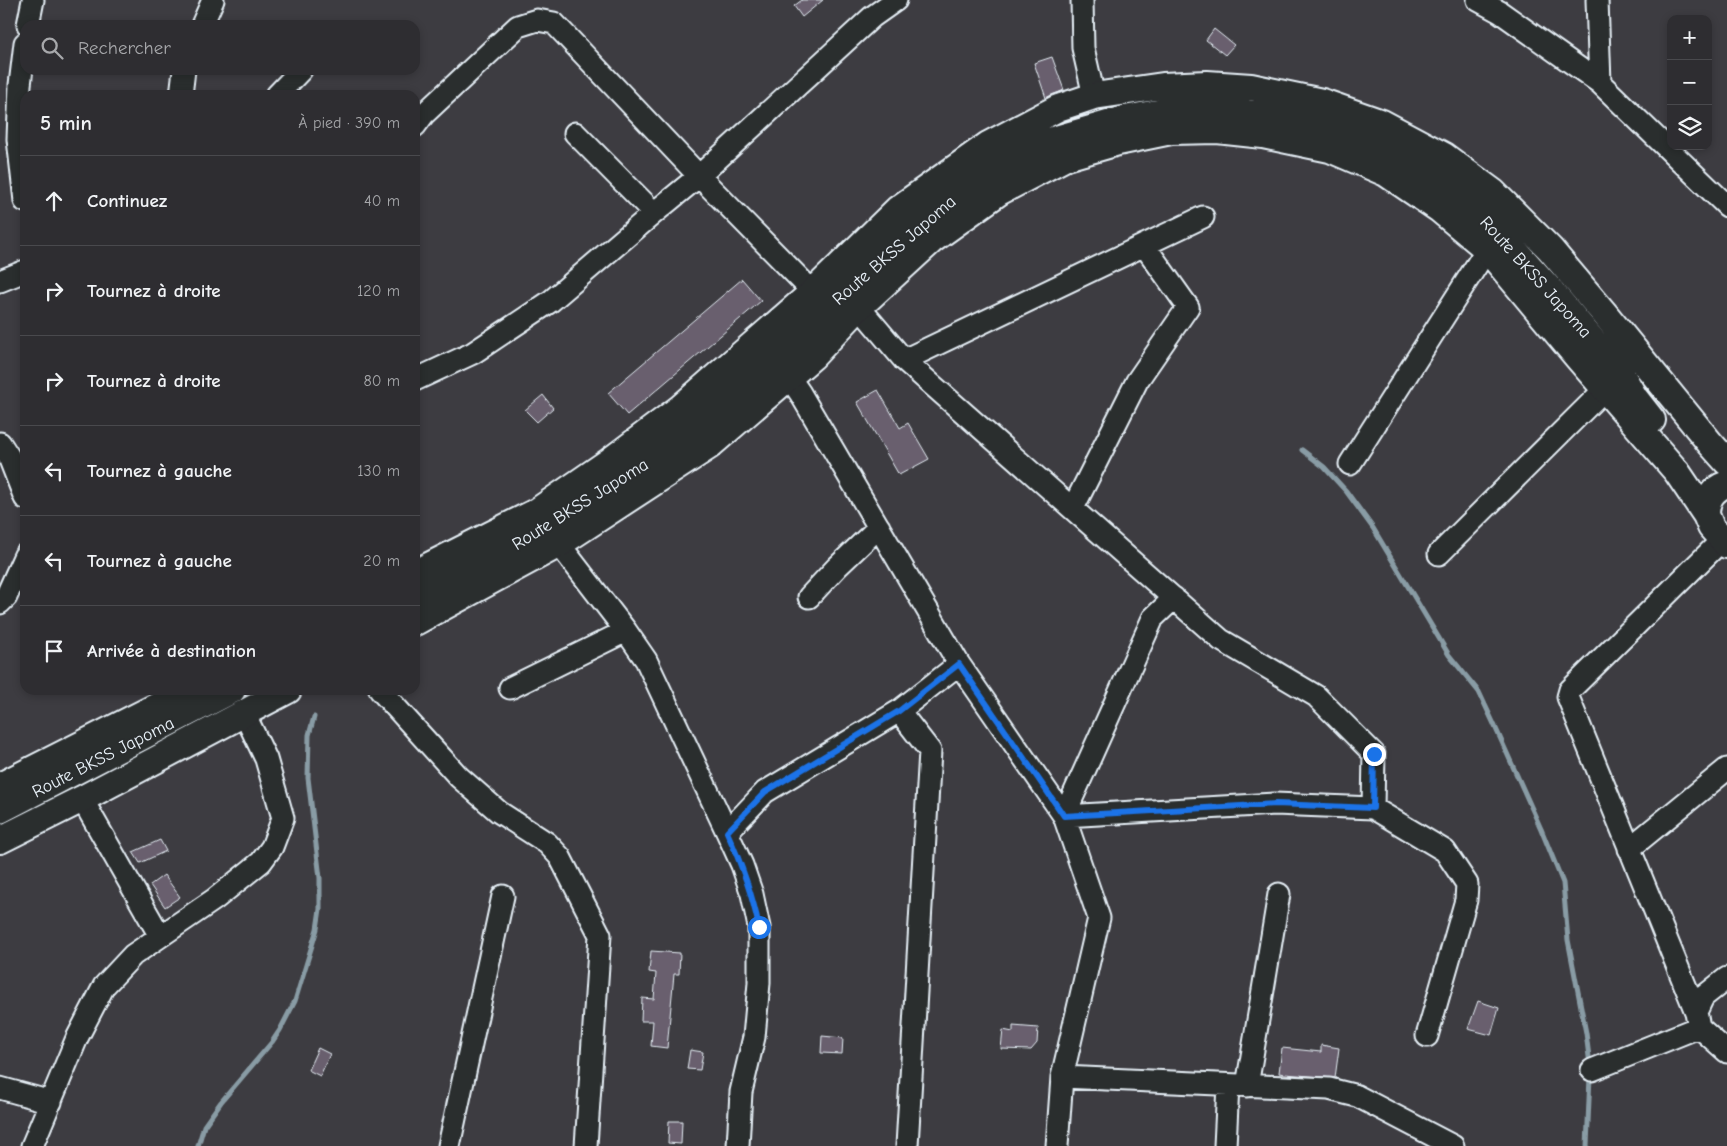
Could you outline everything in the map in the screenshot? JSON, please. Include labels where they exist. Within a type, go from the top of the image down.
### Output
[{"type":"main road","points":[[420,570],[536,512],[610,461],[679,409],[813,292],[898,209],[988,145],[1058,108],[1094,96],[1164,86],[1207,84],[1251,87],[1322,102],[1382,123],[1444,156],[1493,192],[1550,249],[1727,462]]},
{"type":"main road","name":"Route BKSS Japoma","points":[[420,593],[542,531],[605,492],[665,450],[735,393],[927,216],[991,170],[1053,140],[1125,118],[1174,110],[1217,110],[1278,117],[1340,133],[1410,163],[1484,216],[1552,292],[1613,381]]},
{"type":"main road","points":[[420,619],[559,544],[709,446],[812,357],[859,307],[932,240],[999,192],[1066,158],[1118,142],[1171,131],[1217,130],[1263,135],[1330,149],[1386,173],[1439,209],[1486,249],[1613,381],[1706,515],[1711,527],[1724,543]]},
{"type":"main road","points":[[1613,381],[1645,388],[1680,431],[1695,440],[1710,443]]},
{"type":"main road","points":[[1706,515],[1706,504],[1710,495],[1727,484]]},
{"type":"main road","points":[[0,786],[180,695]]},
{"type":"main road","name":"Route BKSS Japoma","points":[[0,810],[222,695]]},
{"type":"main road","points":[[0,840],[82,799],[278,695]]},
{"type":"street","points":[[29,20],[33,0]]},
{"type":"street","points":[[204,20],[213,0]]},
{"type":"street","points":[[1082,0],[1083,48],[1094,96]]},
{"type":"street","points":[[1478,0],[1500,12],[1600,82],[1727,206]]},
{"type":"street","points":[[1597,0],[1600,82]]},
{"type":"street","points":[[420,378],[473,353],[551,301],[699,176],[879,4]]},
{"type":"street","points":[[420,119],[518,26],[537,20],[554,23],[699,176],[813,292]]},
{"type":"street","points":[[20,157],[18,139],[21,75]]},
{"type":"street","points":[[182,90],[183,75]]},
{"type":"street","points":[[282,90],[297,75]]},
{"type":"street","points":[[575,133],[654,213]]},
{"type":"street","points":[[904,360],[1203,217]]},
{"type":"street","points":[[1073,508],[1137,381],[1188,307],[1144,245]]},
{"type":"street","points":[[1350,464],[1486,249]]},
{"type":"street","points":[[0,281],[20,273]]},
{"type":"street","points":[[859,307],[904,360],[1221,640],[1316,696],[1374,754],[1373,808]]},
{"type":"street","points":[[789,377],[959,664],[1064,816],[1100,918],[1062,1077],[1056,1146]]},
{"type":"street","points":[[1439,554],[1613,381]]},
{"type":"street","points":[[0,444],[9,457],[20,485]]},
{"type":"street","points":[[809,597],[879,527]]},
{"type":"street","points":[[1724,543],[1570,690],[1568,697],[1697,1020],[1727,1052]]},
{"type":"street","points":[[559,544],[646,660],[742,865],[749,887],[759,927],[759,983],[754,1037],[741,1092],[738,1146]]},
{"type":"street","points":[[0,603],[6,597],[20,566]]},
{"type":"street","points":[[1064,816],[1153,618],[1174,598]]},
{"type":"street","points":[[510,688],[626,631]]},
{"type":"street","points":[[727,832],[765,792],[899,711],[959,664]]},
{"type":"street","points":[[384,695],[458,777],[499,812],[547,843],[560,857],[600,935],[586,1146]]},
{"type":"street","points":[[899,711],[930,751],[907,1146]]},
{"type":"street","points":[[32,1146],[77,1038],[104,986],[132,955],[215,900],[261,862],[272,847],[283,818],[266,759],[244,713]]},
{"type":"street","points":[[1629,849],[1727,769]]},
{"type":"street","points":[[82,799],[160,936]]},
{"type":"street","points":[[1064,816],[1276,804],[1373,808],[1445,851],[1467,884],[1466,900],[1427,1036]]},
{"type":"street","points":[[1224,1146],[1279,894]]},
{"type":"street","points":[[448,1146],[503,896]]},
{"type":"street","points":[[1592,1070],[1697,1020],[1703,997],[1727,978]]},
{"type":"street","points":[[1062,1077],[1329,1089],[1357,1096],[1453,1146]]},
{"type":"street","points":[[0,1088],[51,1102]]},
{"type":"building","points":[[802,0],[823,0],[802,17],[794,6]]},
{"type":"building","points":[[1214,29],[1234,45],[1225,55],[1206,40]]},
{"type":"building","points":[[1052,57],[1064,90],[1046,98],[1034,63]]},
{"type":"building","points":[[742,279],[761,301],[627,415],[608,393]]},
{"type":"building","points":[[878,390],[900,428],[908,423],[929,459],[899,475],[857,402]]},
{"type":"building","points":[[543,395],[553,408],[537,422],[525,410]]},
{"type":"building","points":[[160,840],[166,851],[140,863],[133,852]]},
{"type":"building","points":[[164,875],[180,897],[165,907],[150,885]]},
{"type":"building","points":[[651,951],[680,953],[679,974],[674,974],[667,1048],[651,1046],[653,1021],[641,1021],[642,998],[654,999],[656,973],[649,972]]},
{"type":"building","points":[[1478,1001],[1499,1008],[1491,1035],[1468,1029]]},
{"type":"building","points":[[1013,1026],[1038,1028],[1037,1043],[1031,1050],[1001,1049],[1003,1030],[1013,1032]]},
{"type":"building","points":[[822,1036],[843,1038],[842,1054],[821,1053]]},
{"type":"building","points":[[1321,1045],[1339,1048],[1335,1078],[1279,1073],[1282,1048],[1321,1052]]},
{"type":"building","points":[[318,1048],[330,1054],[320,1076],[308,1070]]},
{"type":"building","points":[[690,1050],[703,1052],[700,1070],[687,1069]]},
{"type":"building","points":[[669,1121],[682,1121],[681,1144],[668,1143]]},
{"type":"waterway","points":[[1302,450],[1324,467],[1346,491],[1373,528],[1449,655],[1479,692],[1541,829],[1563,883],[1568,940],[1586,1033],[1590,1065]]},
{"type":"waterway","points":[[198,1146],[204,1126],[221,1102],[280,1030],[295,1001],[317,929],[320,909],[320,878],[308,778],[309,735],[314,717]]},
{"type":"waterway","points":[[1587,1146],[1590,1076]]},
{"type":"route","points":[[759,927],[752,894],[742,865],[727,832],[765,792],[899,711],[959,664],[1064,816],[1276,804],[1373,808],[1374,754]]}]
